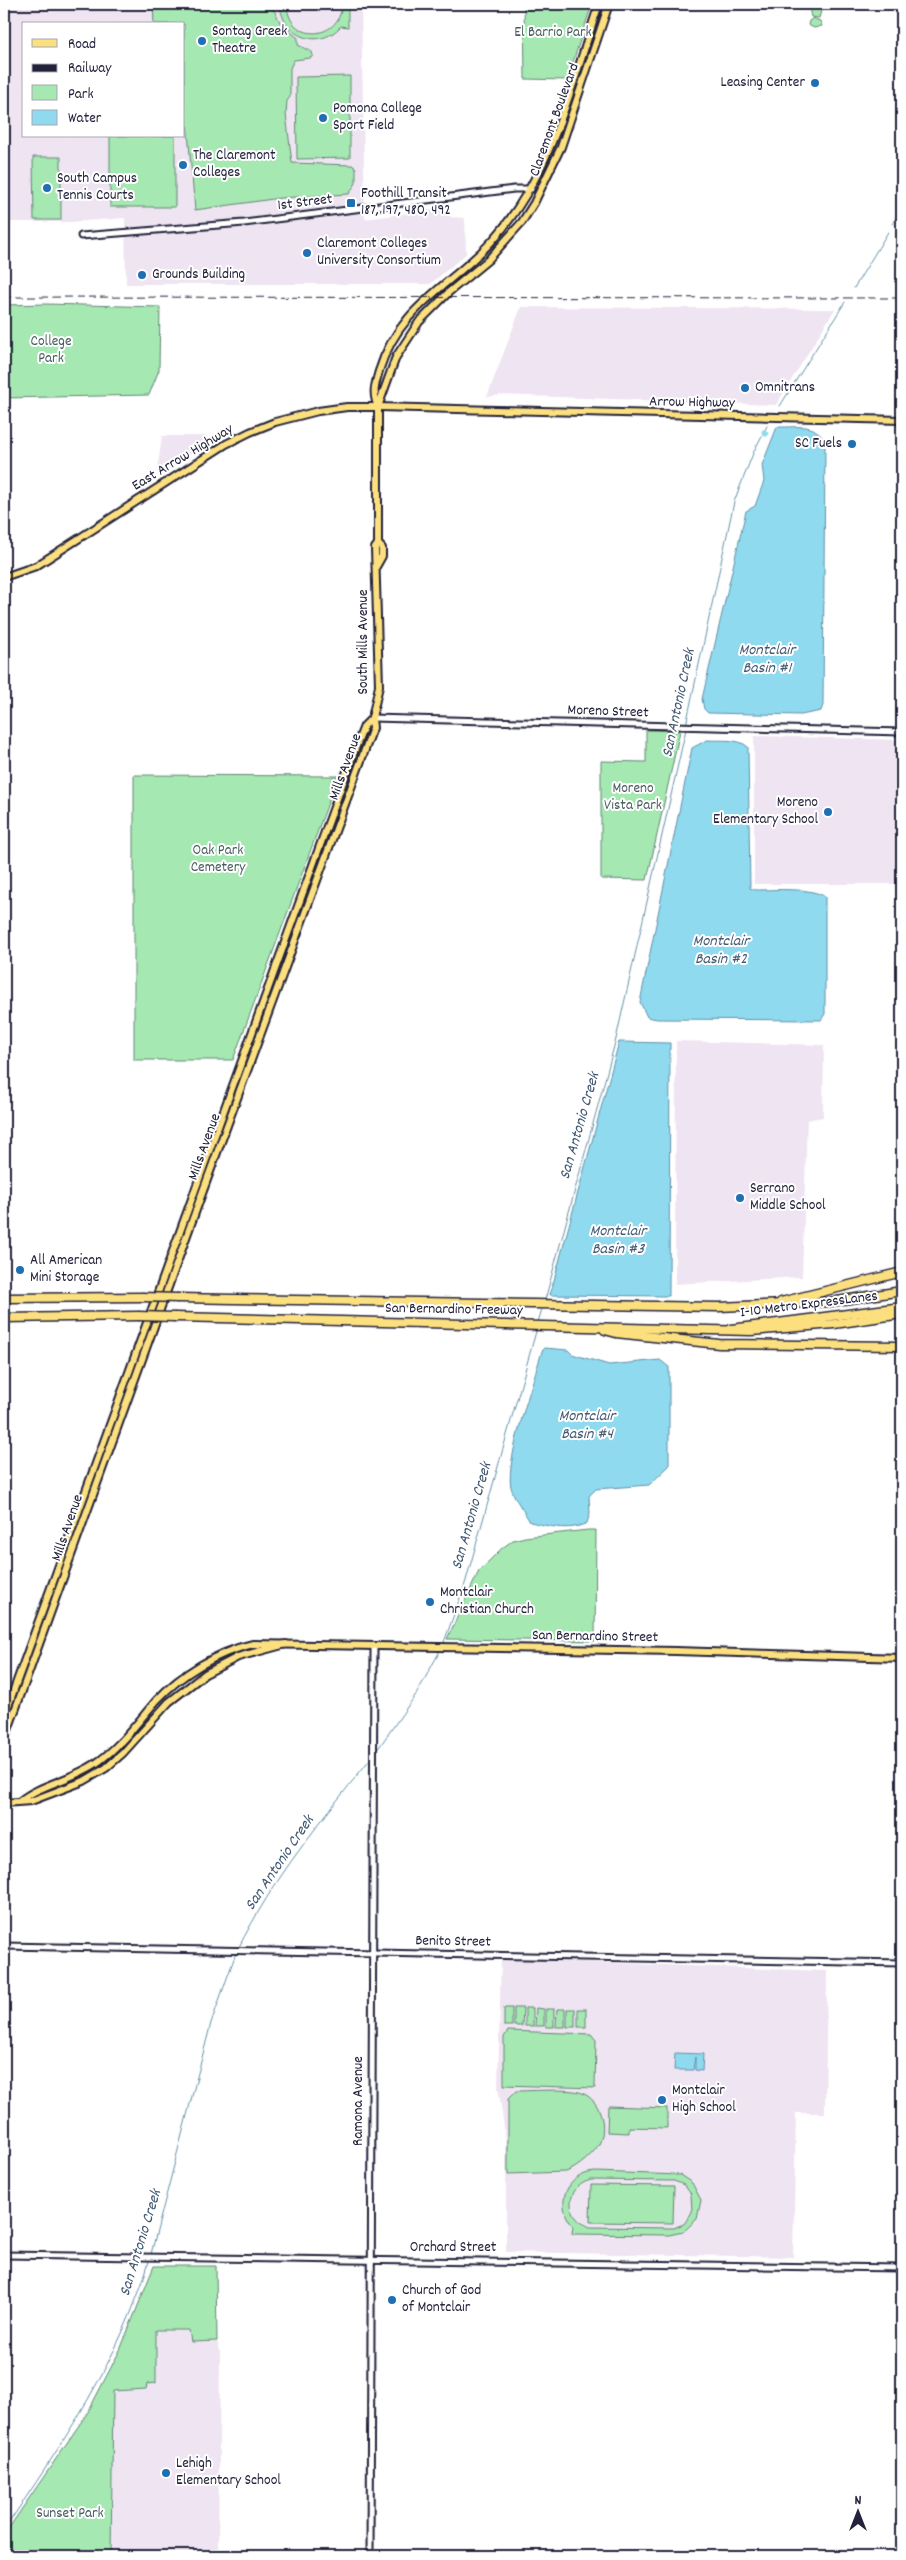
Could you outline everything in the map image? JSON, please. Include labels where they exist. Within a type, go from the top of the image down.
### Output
[{"type":"highway","points":[[772,1305],[800,1296],[902,1272]]},
{"type":"highway","name":"San Bernardino Freeway","points":[[4,1298],[142,1297],[719,1307],[830,1302],[902,1291]]},
{"type":"highway","name":"I-10 Metro ExpressLanes","points":[[719,1332],[744,1326],[902,1306]]},
{"type":"highway","name":"San Bernardino Freeway","points":[[4,1318],[138,1316],[594,1326],[719,1332],[786,1329],[902,1314]]},
{"type":"highway","points":[[594,1326],[616,1333],[705,1343],[902,1346]]},
{"type":"main road","name":"Claremont Boulevard","points":[[378,407],[373,396],[375,385],[386,352],[398,332],[427,296],[480,252],[508,222],[531,189],[547,156],[599,4]]},
{"type":"main road","name":"Claremont Boulevard","points":[[378,407],[396,357],[419,322],[449,292],[488,260],[522,222],[548,178],[561,147],[609,4]]},
{"type":"main road","name":"East Arrow Highway","points":[[4,577],[36,566],[226,444],[275,422],[318,411],[347,407],[482,410]]},
{"type":"main road","name":"South Mills Avenue","points":[[372,718],[379,686],[377,565],[382,556],[382,548],[378,544],[378,407]]},
{"type":"main road","name":"Arrow Highway","points":[[482,410],[902,420]]},
{"type":"main road","name":"Mills Avenue","points":[[4,1717],[313,864],[364,726],[372,718]]},
{"type":"main road","name":"Mills Avenue","points":[[4,1742],[373,728],[372,718]]},
{"type":"main road","points":[[313,864],[322,867]]},
{"type":"main road","name":"San Bernardino Street","points":[[20,1801],[28,1794],[76,1776],[97,1763],[116,1747],[165,1692],[195,1669],[236,1648],[253,1644],[902,1658]]},
{"type":"main road","name":"San Bernardino Street","points":[[4,1803],[31,1801],[84,1782],[106,1768],[123,1753],[169,1702],[205,1674],[238,1657],[278,1648],[287,1644]]},
{"type":"street","name":"1st Street","points":[[81,236],[244,223],[514,189],[531,189]]},
{"type":"street","name":"Moreno Street","points":[[372,718],[902,732]]},
{"type":"street","name":"Ramona Avenue","points":[[370,2556],[372,1750],[374,1646]]},
{"type":"street","name":"Benito Street","points":[[4,1946],[902,1963]]},
{"type":"street","name":"Orchard Street","points":[[4,2255],[902,2268]]},
{"type":"shaded area","name":"The Claremont Colleges","points":[[4,4],[361,4],[365,219],[448,208],[450,217],[465,218],[466,254],[430,284],[126,284],[125,218],[71,222],[4,222]]},
{"type":"shaded area","points":[[521,307],[835,309],[776,405],[501,395],[487,397]]},
{"type":"shaded area","points":[[162,436],[204,436],[207,437],[207,444],[159,474],[157,472]]},
{"type":"shaded area","name":"Moreno Elementary School","points":[[754,736],[902,740],[902,884],[754,884]]},
{"type":"shaded area","name":"Serrano Middle School","points":[[676,1041],[824,1045],[823,1117],[807,1120],[802,1277],[675,1284]]},
{"type":"shaded area","name":"Montclair High School","points":[[501,1959],[827,1971],[825,2113],[796,2113],[793,2257],[506,2252],[506,2140],[498,2087]]},
{"type":"shaded area","name":"Lehigh Elementary School","points":[[156,2330],[190,2330],[191,2342],[217,2341],[220,2351],[218,2556],[111,2556],[113,2391],[146,2389]]},
{"type":"green space","points":[[153,4],[251,4],[272,6],[281,24],[298,38],[298,45],[312,52],[313,56],[294,60],[290,68],[290,97],[287,101],[286,114],[292,163],[352,165],[356,168],[356,183],[349,194],[280,198],[195,210],[187,122],[185,121],[185,22],[154,22]]},
{"type":"green space","points":[[280,4],[287,4],[290,17],[296,26],[304,31],[314,33],[324,31],[333,26],[339,17],[342,4],[348,4],[348,27],[341,26],[332,34],[322,38],[303,37],[287,25],[282,15]]},
{"type":"green space","name":"El Barrio Park","points":[[524,4],[592,4],[567,80],[525,79]]},
{"type":"green space","points":[[808,4],[823,4],[819,18],[811,17]]},
{"type":"green space","points":[[813,18],[820,21],[822,26],[814,28],[808,25],[809,21]]},
{"type":"green space","name":"Pomona College Sport Field","points":[[350,76],[350,158],[297,159],[296,77]]},
{"type":"green space","points":[[110,138],[175,138],[175,207],[110,207]]},
{"type":"green space","name":"South Campus Tennis Courts","points":[[33,157],[61,157],[61,220],[34,220]]},
{"type":"green space","name":"College Park","points":[[46,304],[160,307],[159,370],[149,395],[4,398],[4,305]]},
{"type":"green space","name":"Moreno Vista Park","points":[[646,730],[680,731],[647,880],[601,879],[601,761],[646,762]]},
{"type":"green space","name":"Oak Park Cemetery","points":[[134,775],[338,776],[233,1060],[134,1060]]},
{"type":"green space","points":[[596,1530],[595,1641],[447,1639],[479,1571],[501,1549],[513,1540],[525,1537]]},
{"type":"green space","points":[[504,2008],[512,2008],[512,2026],[504,2026]]},
{"type":"green space","points":[[514,2008],[523,2008],[522,2026],[514,2026]]},
{"type":"green space","points":[[525,2008],[533,2008],[533,2026],[525,2026]]},
{"type":"green space","points":[[536,2008],[544,2009],[544,2026],[535,2026]]},
{"type":"green space","points":[[546,2009],[554,2009],[554,2027],[546,2027]]},
{"type":"green space","points":[[557,2009],[565,2009],[565,2027],[556,2027]]},
{"type":"green space","points":[[567,2009],[575,2009],[575,2027],[567,2027]]},
{"type":"green space","points":[[578,2009],[586,2009],[586,2027],[578,2027]]},
{"type":"green space","points":[[508,2031],[591,2034],[596,2040],[595,2088],[504,2085],[504,2037]]},
{"type":"green space","points":[[516,2091],[577,2091],[588,2096],[597,2107],[602,2120],[602,2135],[598,2146],[581,2164],[566,2172],[508,2174],[508,2099]]},
{"type":"green space","points":[[608,2106],[667,2108],[667,2128],[629,2127],[629,2133],[607,2132]]},
{"type":"green space","points":[[595,2172],[680,2175],[692,2183],[701,2200],[697,2219],[683,2232],[669,2235],[572,2234],[573,2226],[567,2218],[564,2200],[570,2184],[585,2174]],"holes":[[[591,2180],[674,2181],[684,2185],[691,2194],[692,2212],[684,2224],[673,2228],[590,2227],[580,2222],[573,2214],[571,2208],[574,2192],[585,2182]]]},
{"type":"green space","points":[[591,2185],[674,2186],[673,2223],[590,2222]]},
{"type":"green space","name":"Sunset Park","points":[[154,2266],[216,2266],[217,2341],[191,2342],[189,2330],[156,2330],[156,2383],[147,2384],[146,2389],[113,2391],[111,2556],[4,2556],[4,2535],[88,2412],[120,2350]]},
{"type":"water","name":"Montclair Basin #1","points":[[777,427],[807,427],[813,429],[822,438],[825,447],[823,705],[821,711],[801,715],[708,713],[704,709],[702,699],[746,511],[755,506],[764,481],[762,465]]},
{"type":"water","name":"Montclair Basin #2","points":[[707,740],[740,742],[748,747],[750,888],[756,890],[802,890],[825,897],[825,1014],[821,1020],[657,1019],[647,1017],[640,1002],[692,748]]},
{"type":"water","name":"Montclair Basin #3","points":[[619,1042],[670,1043],[669,1296],[550,1295]]},
{"type":"water","name":"Montclair Basin #4","points":[[545,1348],[568,1350],[572,1354],[609,1365],[660,1360],[669,1367],[669,1466],[649,1485],[596,1489],[589,1496],[590,1513],[587,1523],[580,1526],[566,1528],[530,1522],[511,1487],[510,1475],[516,1440],[542,1351]]},
{"type":"water","points":[[675,2053],[703,2054],[702,2071],[695,2070],[695,2057],[693,2070],[674,2070]]},
{"type":"waterway","name":"San Antonio Creek","points":[[892,224],[902,208]]},
{"type":"waterway","name":"San Antonio Creek","points":[[854,288],[888,232]]},
{"type":"waterway","name":"San Antonio Creek","points":[[780,406],[845,302]]},
{"type":"waterway","name":"San Antonio Creek","points":[[686,725],[734,502],[754,451],[767,426]]},
{"type":"waterway","name":"San Antonio Creek","points":[[545,1300],[616,1039],[686,729]]},
{"type":"waterway","name":"San Antonio Creek","points":[[538,1322],[543,1306]]},
{"type":"waterway","name":"San Antonio Creek","points":[[443,1645],[465,1584],[537,1328]]},
{"type":"waterway","name":"San Antonio Creek","points":[[375,1753],[417,1693],[441,1649]]},
{"type":"waterway","name":"San Antonio Creek","points":[[238,1949],[266,1898],[282,1874],[371,1758]]},
{"type":"waterway","name":"San Antonio Creek","points":[[151,2254],[211,2023],[236,1953]]},
{"type":"waterway","name":"San Antonio Creek","points":[[4,2530],[88,2400],[123,2331],[138,2295],[150,2258]]},
{"type":"railway","points":[[4,297],[902,298]]},
{"type":"place","name":"Sontag Greek Theatre","points":[[202,41]]},
{"type":"place","name":"Leasing Center","points":[[815,83]]},
{"type":"place","name":"Pomona College Sport Field","points":[[323,118]]},
{"type":"place","name":"The Claremont Colleges","points":[[183,165]]},
{"type":"place","name":"South Campus Tennis Courts","points":[[47,188]]},
{"type":"place","name":"Foothill Transit 187, 197, 480, 492","points":[[351,203]]},
{"type":"place","name":"Claremont Colleges University Consortium","points":[[307,253]]},
{"type":"place","name":"Grounds Building","points":[[142,275]]},
{"type":"place","name":"Omnitrans","points":[[745,388]]},
{"type":"place","name":"SC Fuels","points":[[852,444]]},
{"type":"place","name":"Moreno Elementary School","points":[[828,812]]},
{"type":"place","name":"Serrano Middle School","points":[[740,1198]]},
{"type":"place","name":"All American Mini Storage","points":[[20,1270]]},
{"type":"place","name":"Montclair Christian Church","points":[[430,1602]]},
{"type":"place","name":"Montclair High School","points":[[662,2100]]},
{"type":"place","name":"Church of God of Montclair","points":[[392,2300]]},
{"type":"place","name":"Lehigh Elementary School","points":[[166,2473]]}]
